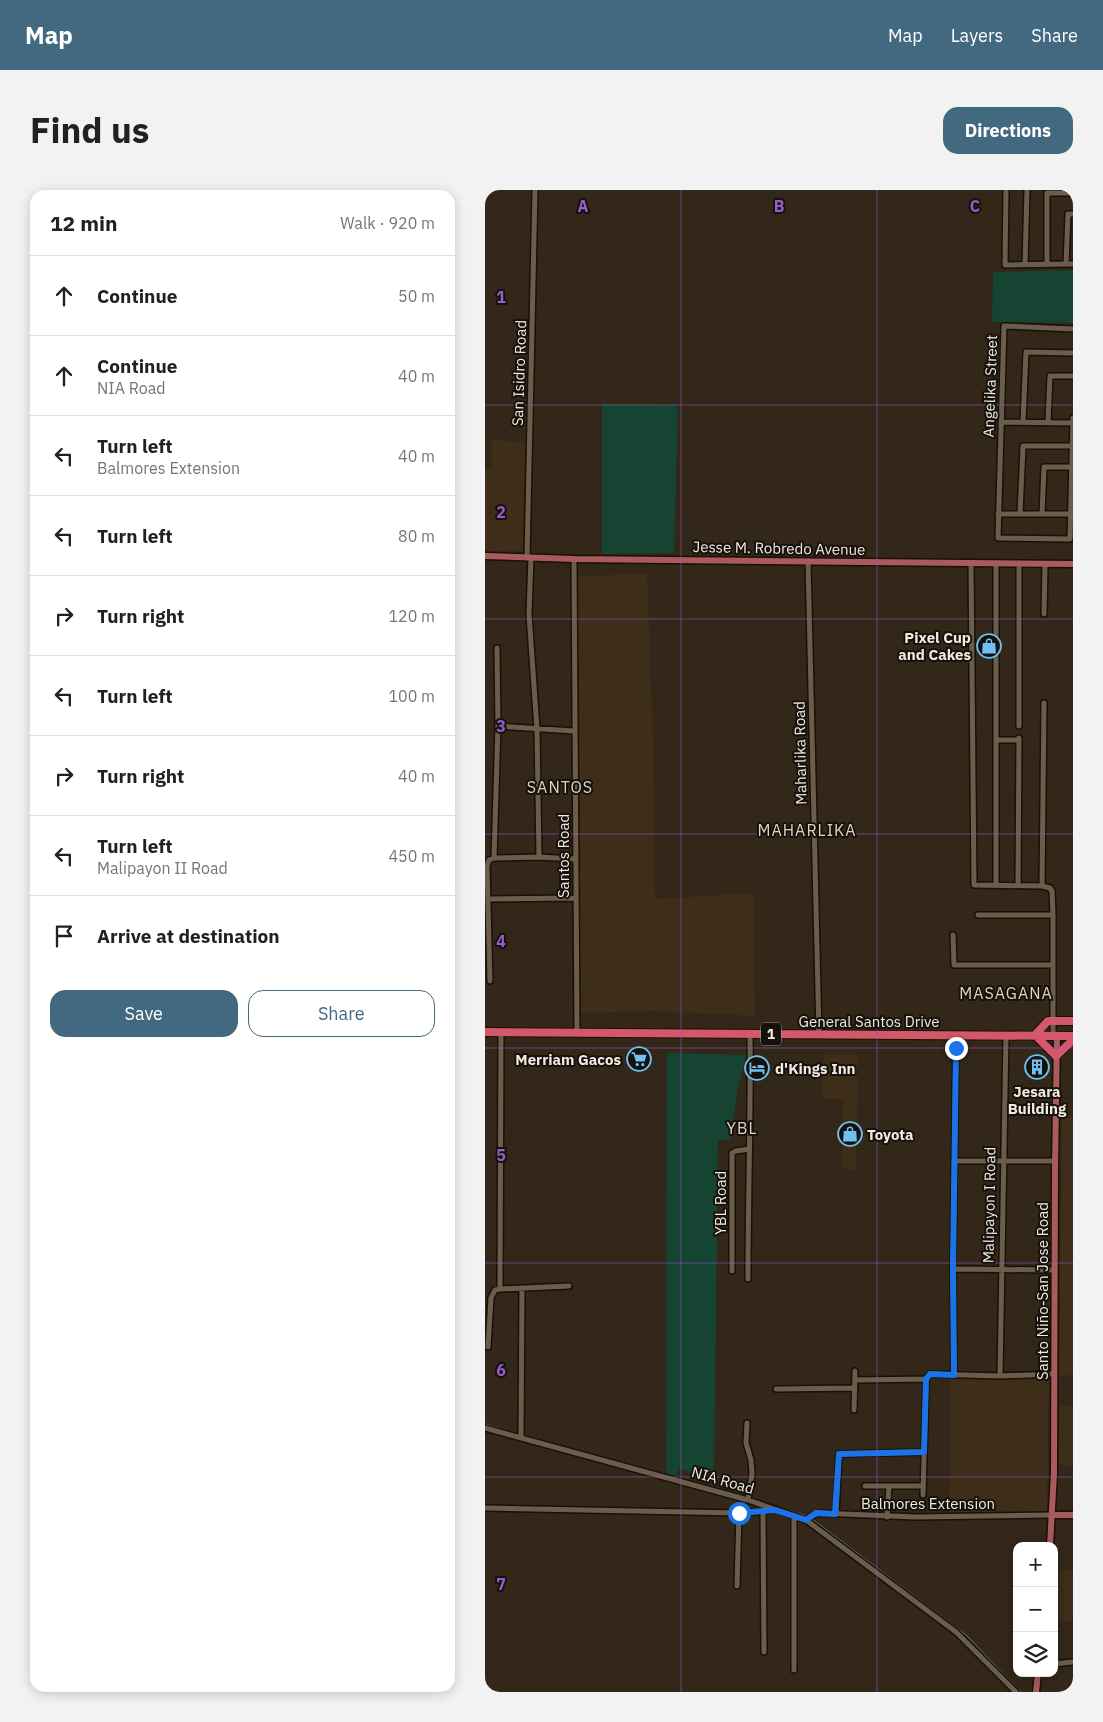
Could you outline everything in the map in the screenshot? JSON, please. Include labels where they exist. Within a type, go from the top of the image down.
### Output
[{"type":"highway","points":[[1073,1021],[1049,1021],[1035,1035],[1057,1056],[1073,1038]]},
{"type":"highway","name":"General Santos Drive","points":[[485,1032],[819,1035],[956,1034],[1035,1035],[1073,1038]]},
{"type":"main road","name":"Jesse M. Robredo Avenue","points":[[485,556],[574,559],[1073,564]]},
{"type":"main road","name":"Santo Niño-San Jose Road","points":[[1050,1542],[1053,1515],[1057,1056],[1055,1036]]},
{"type":"main road","points":[[1053,1515],[1073,1515]]},
{"type":"main road","points":[[1036,1692],[1038,1677]]},
{"type":"street","name":"San Isidro Road","points":[[535,190],[529,614],[537,729],[539,857]]},
{"type":"street","points":[[1006,190],[1005,265],[1073,264]]},
{"type":"street","points":[[1025,265],[1027,190]]},
{"type":"street","points":[[1047,264],[1047,193],[1073,193]]},
{"type":"street","points":[[1066,264],[1070,240],[1068,214],[1073,214]]},
{"type":"street","name":"Angelika Street","points":[[1072,514],[1070,539],[997,538],[1004,326],[1073,329]]},
{"type":"street","points":[[1023,422],[1026,352],[1073,353]]},
{"type":"street","points":[[1048,422],[1050,376],[1073,376]]},
{"type":"street","points":[[998,514],[1072,514],[1073,418]]},
{"type":"street","points":[[1001,422],[1073,422]]},
{"type":"street","points":[[1020,514],[1023,446],[1072,446]]},
{"type":"street","points":[[1041,514],[1044,467],[1072,467]]},
{"type":"street","name":"Santos Road","points":[[574,559],[577,1032]]},
{"type":"street","name":"Maharlika Road","points":[[808,561],[819,1035]]},
{"type":"street","points":[[971,563],[974,885],[1042,886],[1050,888],[1052,891],[1053,1021],[1055,1036]]},
{"type":"street","points":[[996,563],[996,885]]},
{"type":"street","points":[[1019,563],[1019,726]]},
{"type":"street","points":[[1044,614],[1045,564]]},
{"type":"street","points":[[494,858],[498,726],[497,648]]},
{"type":"street","points":[[1042,886],[1044,703]]},
{"type":"street","points":[[498,726],[574,731]]},
{"type":"street","points":[[996,740],[1019,739],[1018,886]]},
{"type":"street","points":[[490,981],[487,864],[489,860],[494,858],[539,857],[575,859]]},
{"type":"street","points":[[488,899],[575,898]]},
{"type":"street","points":[[978,915],[1053,915]]},
{"type":"street","points":[[953,935],[954,965],[1053,965]]},
{"type":"street","points":[[501,1032],[501,1289]]},
{"type":"street","name":"YBL Road","points":[[748,1279],[750,1034]]},
{"type":"street","points":[[954,1375],[953,1269],[956,1034]]},
{"type":"street","name":"Malipayon I Road","points":[[1000,1376],[1006,1035]]},
{"type":"street","name":"YBL Road","points":[[732,1271],[732,1153],[736,1150],[749,1149]]},
{"type":"street","points":[[955,1161],[1055,1161]]},
{"type":"street","points":[[953,1269],[1055,1270]]},
{"type":"street","points":[[488,1346],[492,1295],[495,1290],[569,1286]]},
{"type":"street","points":[[521,1437],[523,1288]]},
{"type":"street","points":[[854,1410],[855,1371]]},
{"type":"street","points":[[923,1495],[926,1379],[930,1374],[1000,1376],[1054,1374]]},
{"type":"street","points":[[855,1380],[926,1379]]},
{"type":"street","points":[[776,1389],[855,1388]]},
{"type":"street","points":[[747,1423],[746,1443],[752,1467],[748,1498]]},
{"type":"street","name":"NIA Road","points":[[485,1428],[748,1498],[775,1510],[806,1520],[956,1632],[1016,1692]]},
{"type":"street","points":[[835,1514],[839,1454],[924,1452]]},
{"type":"street","points":[[865,1486],[923,1486]]},
{"type":"street","points":[[887,1516],[889,1486]]},
{"type":"street","points":[[485,1508],[739,1513],[775,1510]]},
{"type":"street","points":[[763,1512],[764,1652]]},
{"type":"street","points":[[737,1586],[739,1513]]},
{"type":"street","name":"Balmores Extension","points":[[806,1520],[816,1513],[949,1517],[1053,1515]]},
{"type":"street","points":[[793,1516],[794,1670]]},
{"type":"street","points":[[1058,1664],[1073,1662]]},
{"type":"shaded area","points":[[492,440],[526,442],[523,551],[485,551],[485,469],[491,469]]},
{"type":"shaded area","points":[[647,574],[653,738],[655,899],[754,893],[755,1016],[655,1011],[580,1013],[577,576]]},
{"type":"shaded area","name":"Toyota","points":[[823,1055],[858,1055],[856,1169],[842,1169],[843,1099],[822,1099]]},
{"type":"shaded area","points":[[1062,1115],[1073,1115],[1073,1375],[1059,1376]]},
{"type":"shaded area","points":[[950,1378],[1049,1378],[1047,1511],[949,1514]]},
{"type":"shaded area","points":[[1059,1406],[1073,1406],[1073,1465],[1058,1465]]},
{"type":"shaded area","points":[[1058,1570],[1073,1570],[1073,1621],[1058,1622]]},
{"type":"green space","points":[[1073,270],[1073,323],[992,322],[993,272]]},
{"type":"green space","points":[[602,404],[678,405],[674,553],[602,554]]},
{"type":"green space","points":[[667,1053],[746,1055],[738,1088],[730,1140],[718,1140],[714,1478],[679,1469],[677,1476],[666,1473]]},
{"type":"waterway","points":[[485,1424],[518,1434]]},
{"type":"waterway","points":[[523,1435],[613,1461]]},
{"type":"waterway","points":[[764,1503],[807,1516]]},
{"type":"waterway","points":[[812,1519],[966,1635],[1021,1692]]},
{"type":"place","name":"Pixel Cup and Cakes","points":[[989,646]]},
{"type":"place","name":"Merriam Gacos","points":[[639,1059]]},
{"type":"place","name":"Jesara Building","points":[[1037,1067]]},
{"type":"place","name":"d'Kings Inn","points":[[757,1068]]},
{"type":"place","name":"Toyota","points":[[850,1134]]},
{"type":"district","name":"SANTOS","points":[[560,787]]},
{"type":"district","name":"MAHARLIKA","points":[[807,830]]},
{"type":"district","name":"MASAGANA","points":[[1006,993]]},
{"type":"district","name":"YBL","points":[[742,1128]]},
{"type":"route","points":[[739,1513],[775,1510],[806,1520],[816,1513],[835,1514],[839,1454],[924,1452],[926,1379],[930,1374],[954,1375],[953,1269],[956,1048]]}]
